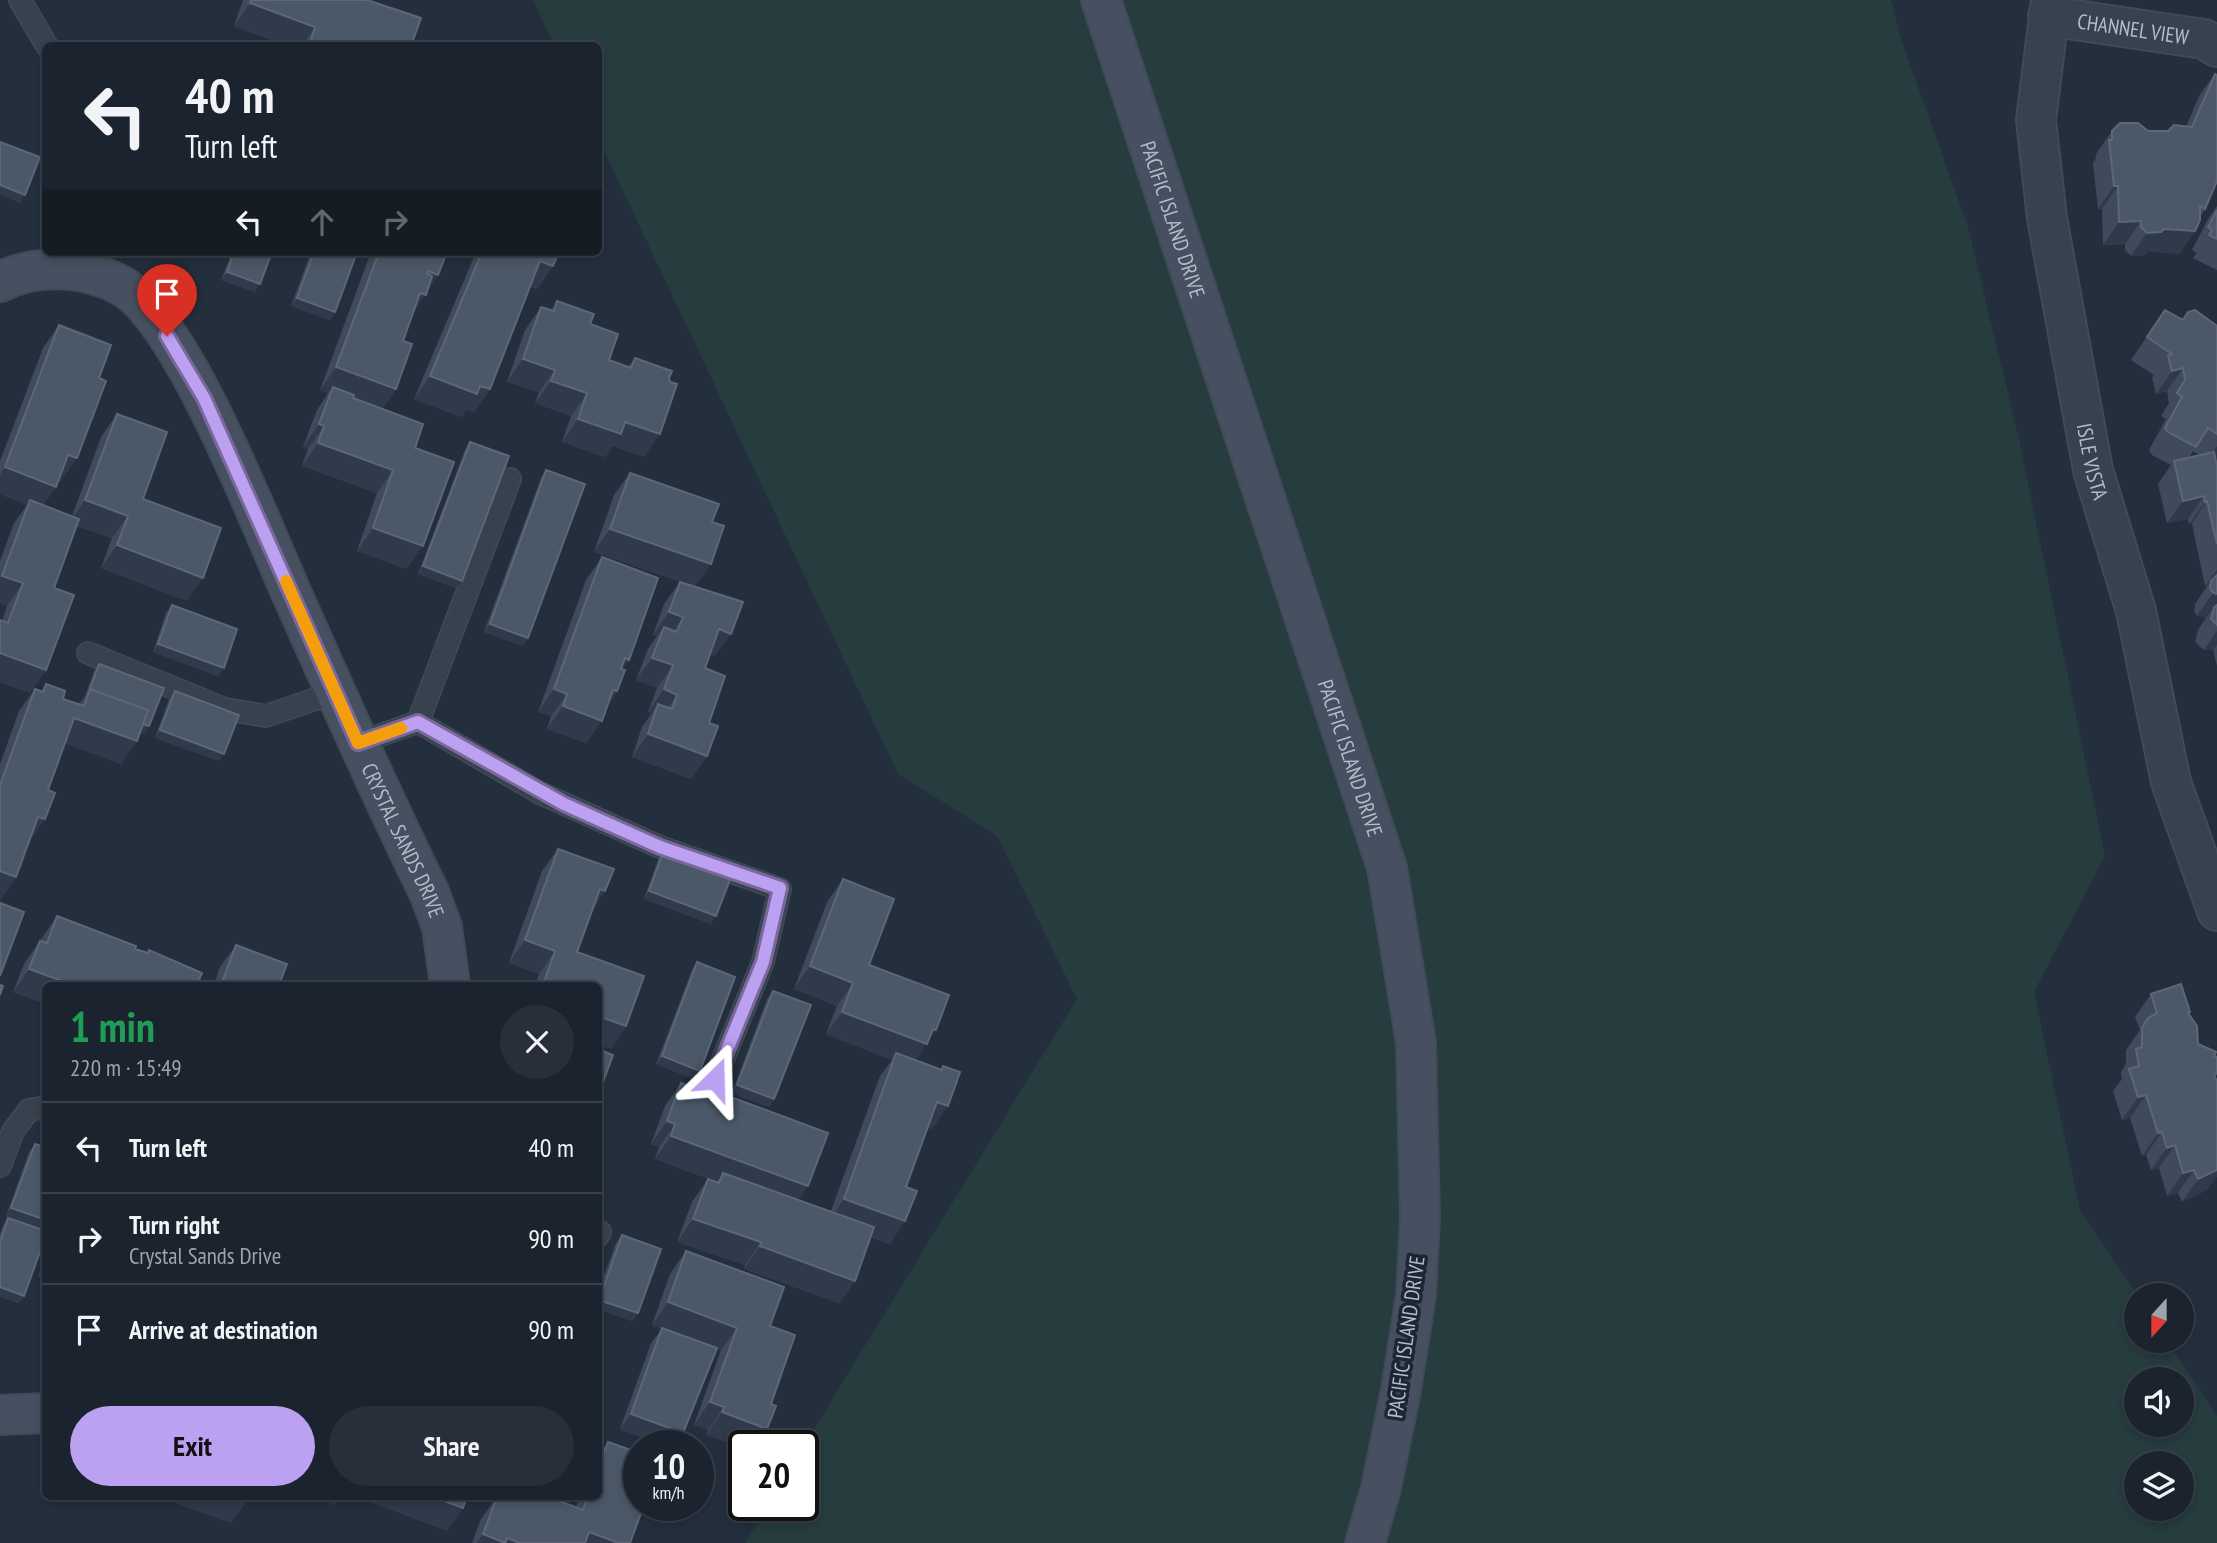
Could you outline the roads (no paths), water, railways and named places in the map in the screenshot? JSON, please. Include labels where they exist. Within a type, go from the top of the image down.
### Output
[{"type":"main road","name":"PACIFIC ISLAND DRIVE","points":[[1101,0],[1387,868],[1400,943],[1416,1043],[1420,1219],[1416,1295],[1386,1464],[1365,1543]]},
{"type":"main road","name":"CRYSTAL SANDS DRIVE","points":[[6,279],[60,260],[123,287],[154,315],[204,398],[437,915],[449,982]]},
{"type":"main road","points":[[0,1415],[42,1413]]},
{"type":"street","name":"CHANNEL VIEW","points":[[2050,8],[2204,39],[2217,47]]},
{"type":"street","name":"ISLE VISTA","points":[[2050,8],[2036,120],[2046,218],[2093,470],[2136,611],[2171,782],[2217,911]]},
{"type":"lane","points":[[20,0],[48,42]]},
{"type":"lane","points":[[418,722],[510,479]]},
{"type":"lane","points":[[88,653],[225,709],[265,716],[336,692]]},
{"type":"lane","points":[[358,743],[418,722],[552,798],[660,847],[780,888],[763,962],[715,1079]]},
{"type":"lane","points":[[0,1166],[13,1131],[29,1110],[42,1108]]}]
